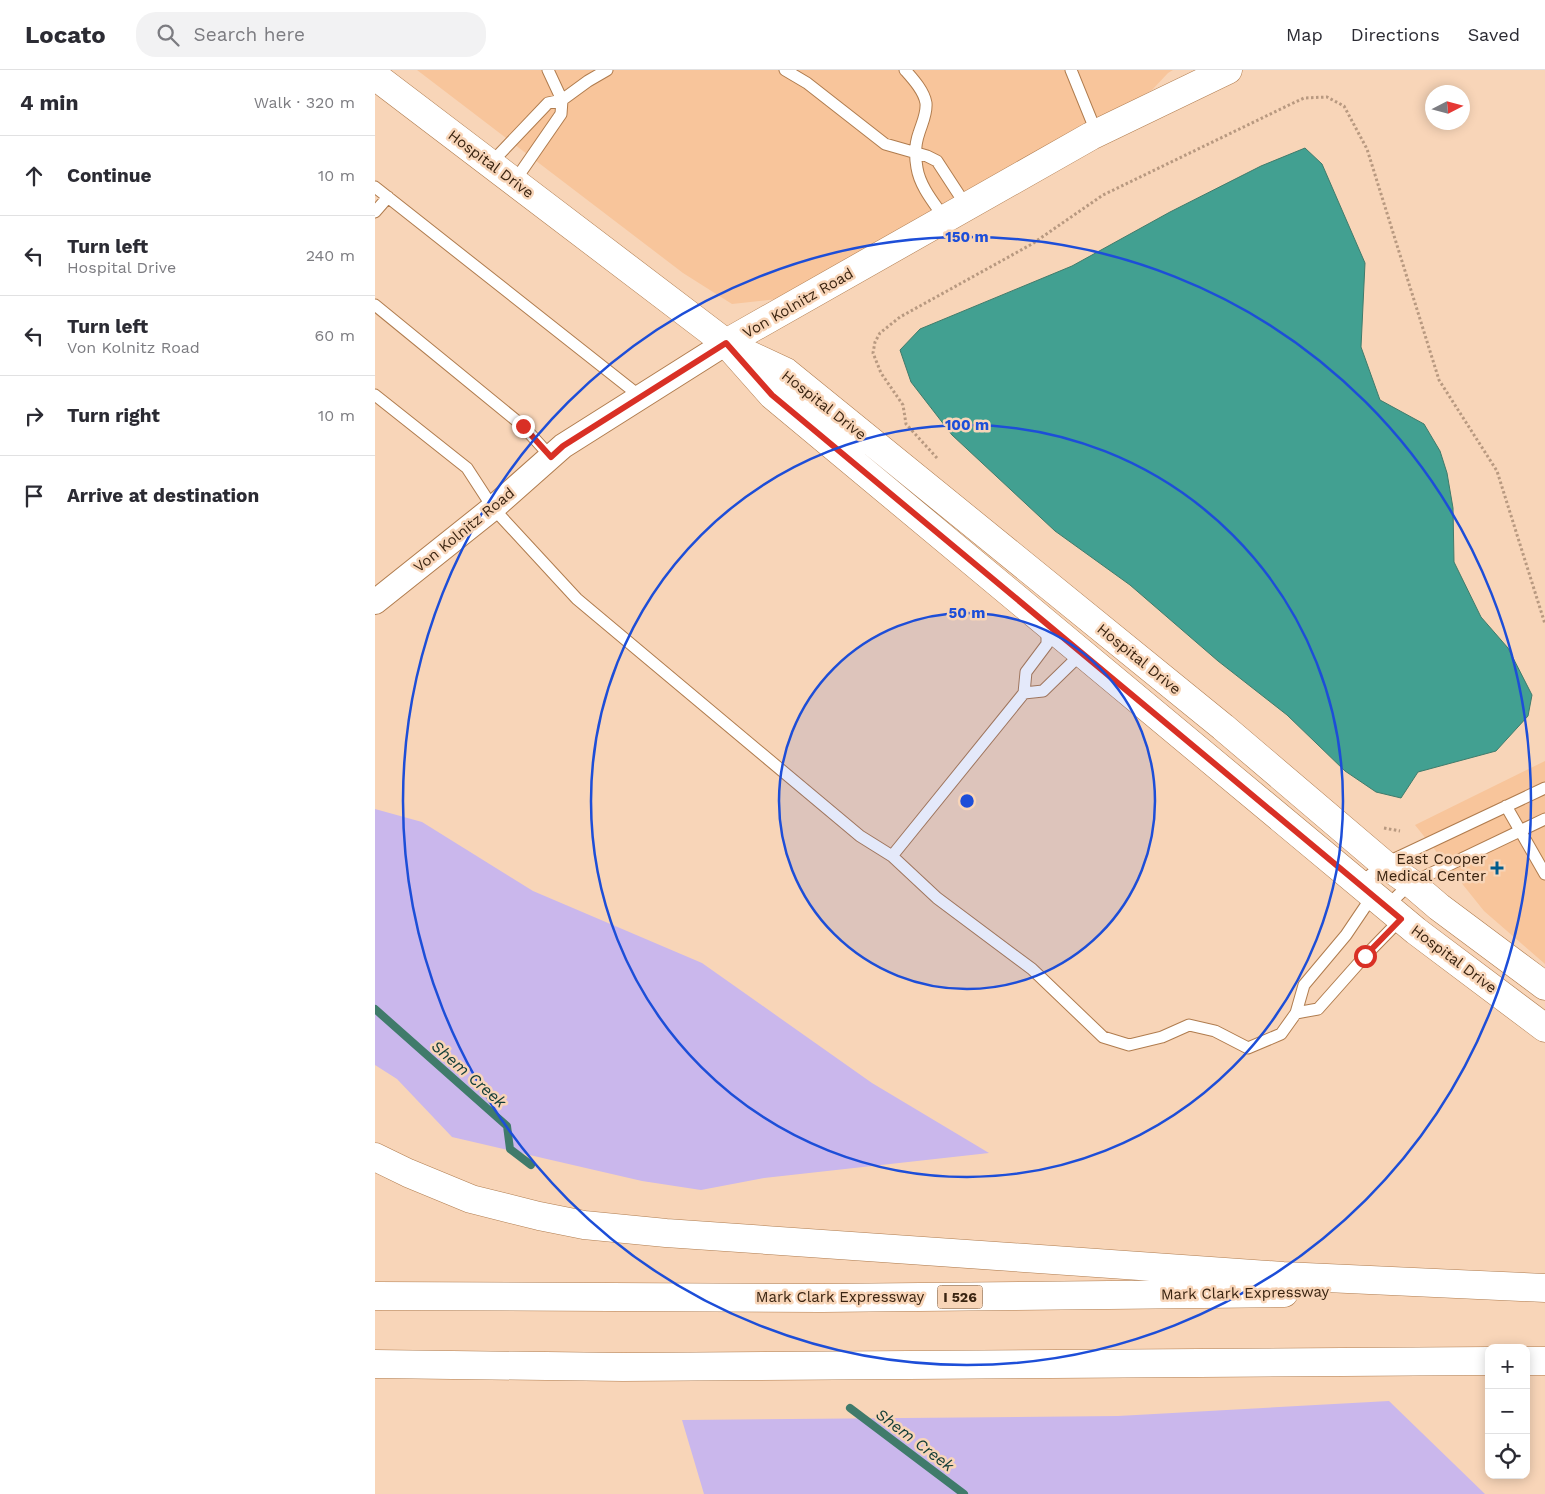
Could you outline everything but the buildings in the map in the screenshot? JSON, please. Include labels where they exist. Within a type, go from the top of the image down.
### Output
[{"type":"main road","name":"Von Kolnitz Road","points":[[726,343],[1097,134],[1228,70]]},
{"type":"main road","name":"Hospital Drive","points":[[375,76],[726,343],[786,372],[1223,727],[1384,864],[1545,986]]},
{"type":"main road","name":"Hospital Drive","points":[[726,343],[772,395],[1380,901],[1545,1028]]},
{"type":"main road","points":[[375,1157],[408,1173],[471,1198],[539,1216],[584,1225],[666,1233],[1283,1276],[1545,1289]]},
{"type":"main road","name":"Mark Clark Expressway","points":[[375,1296],[822,1298],[1545,1289]]},
{"type":"main road","points":[[1530,1361],[1545,1360]]},
{"type":"main road","points":[[375,1364],[623,1367],[1485,1362]]},
{"type":"street","name":"Von Kolnitz Road","points":[[375,602],[493,508],[563,446],[726,343]]},
{"type":"lane","points":[[513,182],[561,114],[562,100],[548,70]]},
{"type":"lane","points":[[490,164],[548,103],[562,100],[588,80],[607,70]]},
{"type":"lane","points":[[785,70],[807,83],[885,144],[927,156],[937,161],[956,213]]},
{"type":"lane","points":[[905,70],[921,90],[926,102],[925,117],[918,135],[915,154],[921,182],[956,213]]},
{"type":"lane","points":[[1071,70],[1097,134]]},
{"type":"lane","points":[[375,187],[641,396]]},
{"type":"lane","points":[[375,212],[388,196]]},
{"type":"lane","points":[[375,305],[523,426],[551,457]]},
{"type":"lane","points":[[375,395],[467,468],[493,508],[577,599],[860,836],[892,856],[937,898],[1032,969],[1103,1037],[1129,1046],[1162,1037],[1189,1025],[1215,1031],[1248,1048],[1281,1034],[1296,1013],[1304,985],[1346,935],[1380,901],[1411,883],[1545,818]]},
{"type":"lane","points":[[892,856],[1024,693],[1027,672],[1047,644],[1047,624]]},
{"type":"lane","points":[[1024,693],[1043,691],[1082,653]]},
{"type":"lane","points":[[1296,1013],[1318,1009],[1365,956],[1380,901],[1384,864],[1545,788]]},
{"type":"lane","points":[[1506,806],[1545,874]]},
{"type":"path","points":[[873,353],[875,342],[881,333],[900,317],[1032,244],[1103,195],[1304,98],[1327,97],[1344,106],[1367,149],[1439,380],[1497,471],[1545,624]]},
{"type":"shaded area","points":[[417,70],[1173,70],[1152,90],[777,299],[732,304],[683,273]]},
{"type":"shaded area","name":"East Cooper Medical Center","points":[[1545,761],[1545,964],[1484,911],[1415,825]]},
{"type":"shaded area","points":[[375,809],[422,822],[533,891],[702,963],[872,1083],[989,1153],[764,1178],[701,1190],[642,1181],[452,1137],[397,1079],[375,1065]]},
{"type":"shaded area","points":[[1389,1401],[1485,1494],[704,1494],[682,1420],[1118,1416]]},
{"type":"water","points":[[1305,148],[1322,164],[1365,263],[1361,347],[1380,400],[1424,424],[1440,451],[1447,473],[1453,508],[1454,562],[1481,617],[1508,648],[1532,695],[1528,716],[1496,751],[1418,772],[1401,798],[1376,792],[1345,771],[1287,715],[1218,661],[1130,585],[1055,531],[952,435],[911,382],[900,350],[920,329],[1072,266],[1170,212],[1261,166]]},
{"type":"waterway","name":"Shem Creek","points":[[375,1009],[507,1126],[510,1149],[531,1165]]},
{"type":"waterway","name":"Shem Creek","points":[[850,1408],[964,1494]]},
{"type":"place","name":"East Cooper Medical Center","points":[[1497,868]]},
{"type":"route","points":[[523,426],[551,457],[563,446],[726,343],[772,395],[1401,919],[1365,956]]}]
